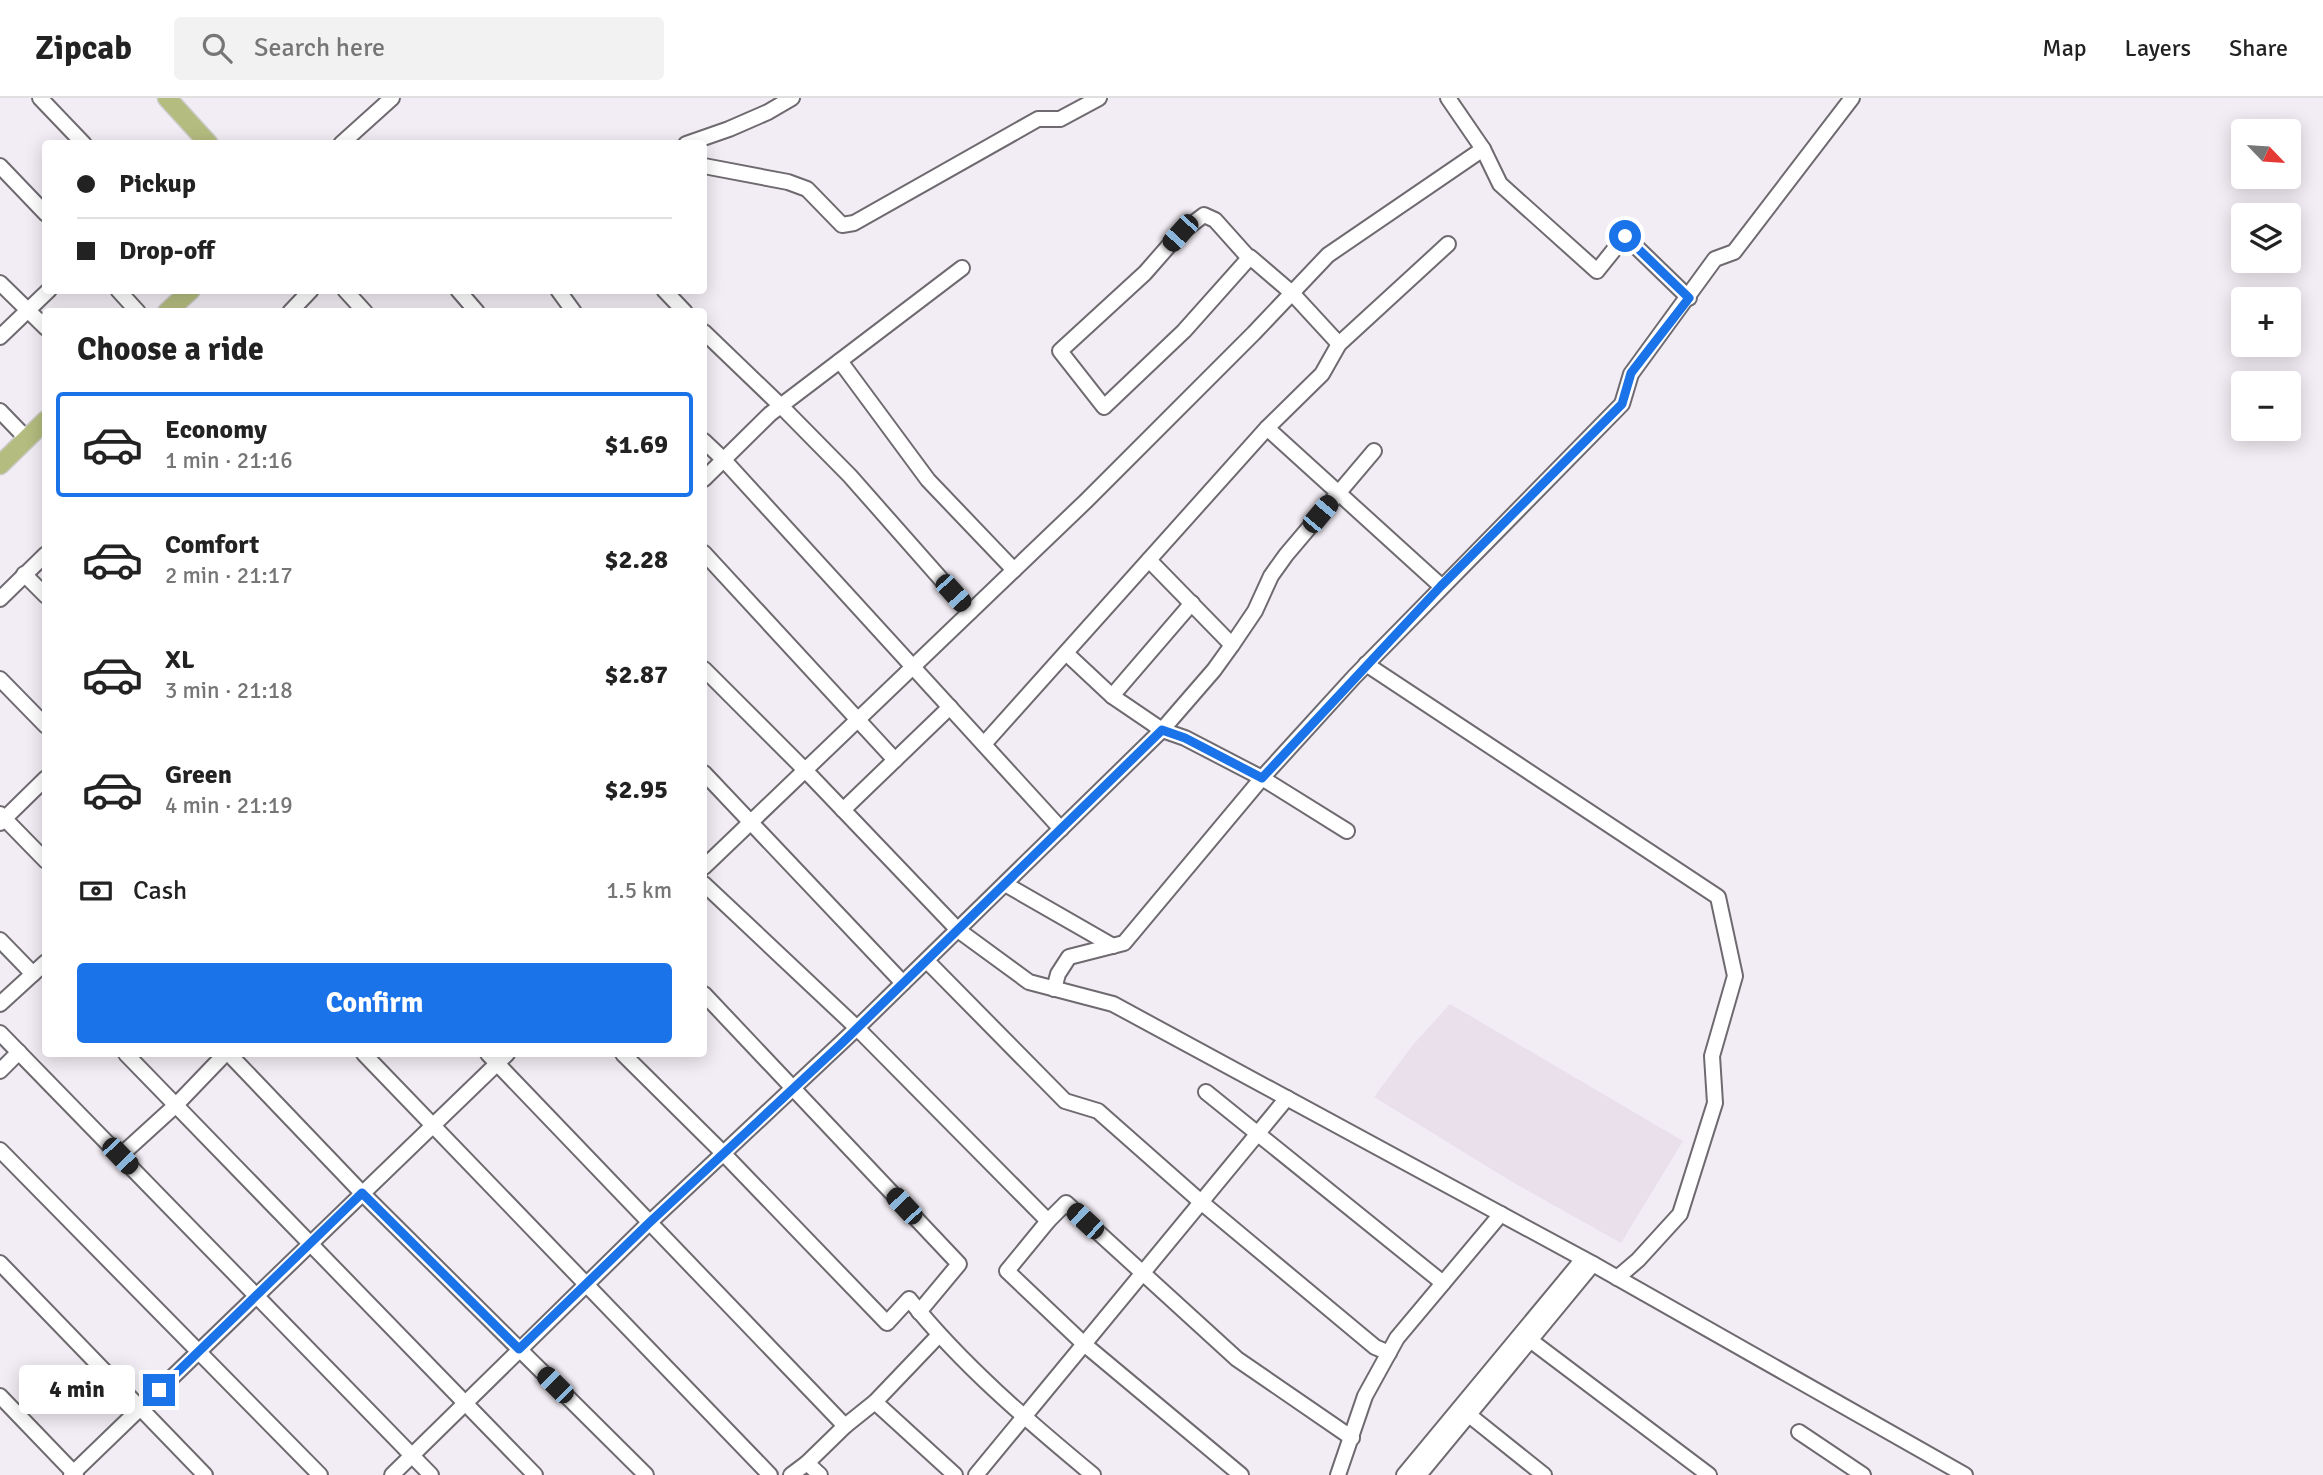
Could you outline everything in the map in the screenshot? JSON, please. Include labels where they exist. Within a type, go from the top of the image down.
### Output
[{"type":"main road","points":[[167,98],[205,140]]},
{"type":"main road","points":[[171,308],[187,294]]},
{"type":"main road","points":[[0,465],[42,424]]},
{"type":"street","points":[[40,98],[80,140]]},
{"type":"street","points":[[345,140],[392,98]]},
{"type":"street","points":[[697,140],[739,124],[792,98]]},
{"type":"street","points":[[707,167],[788,182],[807,189],[842,225],[854,223],[1038,118],[1060,119],[1099,98]]},
{"type":"street","points":[[1448,98],[1483,149],[1500,184],[1597,271],[1625,236],[1689,298]]},
{"type":"street","points":[[1054,989],[1058,974],[1069,957],[1124,943],[1262,778],[1366,664],[1622,404],[1631,373],[1689,298],[1715,259],[1734,252],[1852,98]]},
{"type":"street","points":[[707,864],[1086,502],[1328,254],[1483,149]]},
{"type":"street","points":[[0,166],[42,210]]},
{"type":"street","points":[[1249,258],[1184,331],[1104,407],[1060,351],[1144,273],[1180,233],[1204,215],[1215,220],[1249,258],[1292,293],[1339,344]]},
{"type":"street","points":[[984,744],[1266,428],[1322,374],[1339,344],[1448,244]]},
{"type":"street","points":[[707,476],[781,406],[962,268]]},
{"type":"street","points":[[0,283],[42,324]]},
{"type":"street","points":[[0,337],[45,294]]},
{"type":"street","points":[[122,294],[134,308]]},
{"type":"street","points":[[294,308],[307,294]]},
{"type":"street","points":[[349,294],[361,308]]},
{"type":"street","points":[[461,294],[474,308]]},
{"type":"street","points":[[668,294],[681,308]]},
{"type":"street","points":[[707,335],[850,476],[970,612]]},
{"type":"street","points":[[840,361],[928,480],[1014,570]]},
{"type":"street","points":[[0,411],[27,439]]},
{"type":"street","points":[[1266,428],[1441,586]]},
{"type":"street","points":[[707,444],[1061,829]]},
{"type":"street","points":[[392,1475],[649,1223],[903,984],[1162,730],[1232,645],[1255,611],[1271,576],[1374,451]]},
{"type":"street","points":[[707,556],[895,760]]},
{"type":"street","points":[[0,599],[42,558]]},
{"type":"street","points":[[1149,560],[1232,645]]},
{"type":"street","points":[[24,574],[42,592]]},
{"type":"street","points":[[1112,696],[1192,603]]},
{"type":"street","points":[[1066,653],[1112,696],[1162,730],[1185,738],[1262,778],[1347,831]]},
{"type":"street","points":[[1366,664],[1718,897],[1735,976],[1712,1056],[1715,1103],[1680,1214],[1639,1260],[1617,1278]]},
{"type":"street","points":[[707,672],[958,930],[1029,982],[1113,1004],[1617,1278],[1965,1475]]},
{"type":"street","points":[[0,679],[42,722]]},
{"type":"street","points":[[843,810],[950,707]]},
{"type":"street","points":[[707,776],[903,984]]},
{"type":"street","points":[[42,782],[2,818],[42,857]]},
{"type":"street","points":[[1005,884],[1113,946]]},
{"type":"street","points":[[707,887],[857,1028],[1048,1221]]},
{"type":"street","points":[[0,940],[41,968],[0,1004]]},
{"type":"street","points":[[926,961],[1065,1101],[1098,1111],[1201,1202],[1375,1347],[1389,1353]]},
{"type":"street","points":[[707,998],[958,1264],[919,1311]]},
{"type":"street","points":[[0,1033],[431,1475]]},
{"type":"street","points":[[0,1071],[19,1052]]},
{"type":"street","points":[[129,1057],[535,1475]]},
{"type":"street","points":[[120,1156],[224,1057]]},
{"type":"street","points":[[230,1057],[362,1193],[646,1475]]},
{"type":"street","points":[[367,1057],[770,1475]]},
{"type":"street","points":[[0,1396],[74,1474],[139,1408],[433,1126],[497,1057],[649,1223],[845,1426]]},
{"type":"street","points":[[626,1057],[887,1322],[909,1299],[939,1335],[1023,1417],[1093,1475]]},
{"type":"street","points":[[1206,1092],[1443,1283]]},
{"type":"street","points":[[976,1475],[1287,1098]]},
{"type":"street","points":[[0,1150],[320,1475]]},
{"type":"street","points":[[1241,1475],[1084,1344],[1007,1271],[1066,1203],[1237,1359],[1352,1438]]},
{"type":"street","points":[[1338,1475],[1365,1396],[1397,1338],[1501,1214]]},
{"type":"street","points":[[1419,1475],[1530,1340],[1588,1262]]},
{"type":"street","points":[[1404,1475],[1588,1262]]},
{"type":"street","points":[[0,1263],[205,1475]]},
{"type":"street","points":[[792,1475],[875,1402],[939,1335]]},
{"type":"street","points":[[1530,1340],[1709,1475]]},
{"type":"street","points":[[875,1402],[955,1475]]},
{"type":"street","points":[[1469,1415],[1544,1475]]},
{"type":"street","points":[[1799,1432],[1863,1475]]},
{"type":"street","points":[[807,1463],[820,1475]]},
{"type":"shaded area","points":[[1450,1004],[1683,1141],[1621,1243],[1514,1183],[1374,1097],[1412,1046]]},
{"type":"route","points":[[159,1390],[362,1193],[519,1349],[841,1044],[1162,730],[1185,738],[1262,778],[1441,586],[1622,404],[1631,373],[1689,298],[1625,236]]}]
